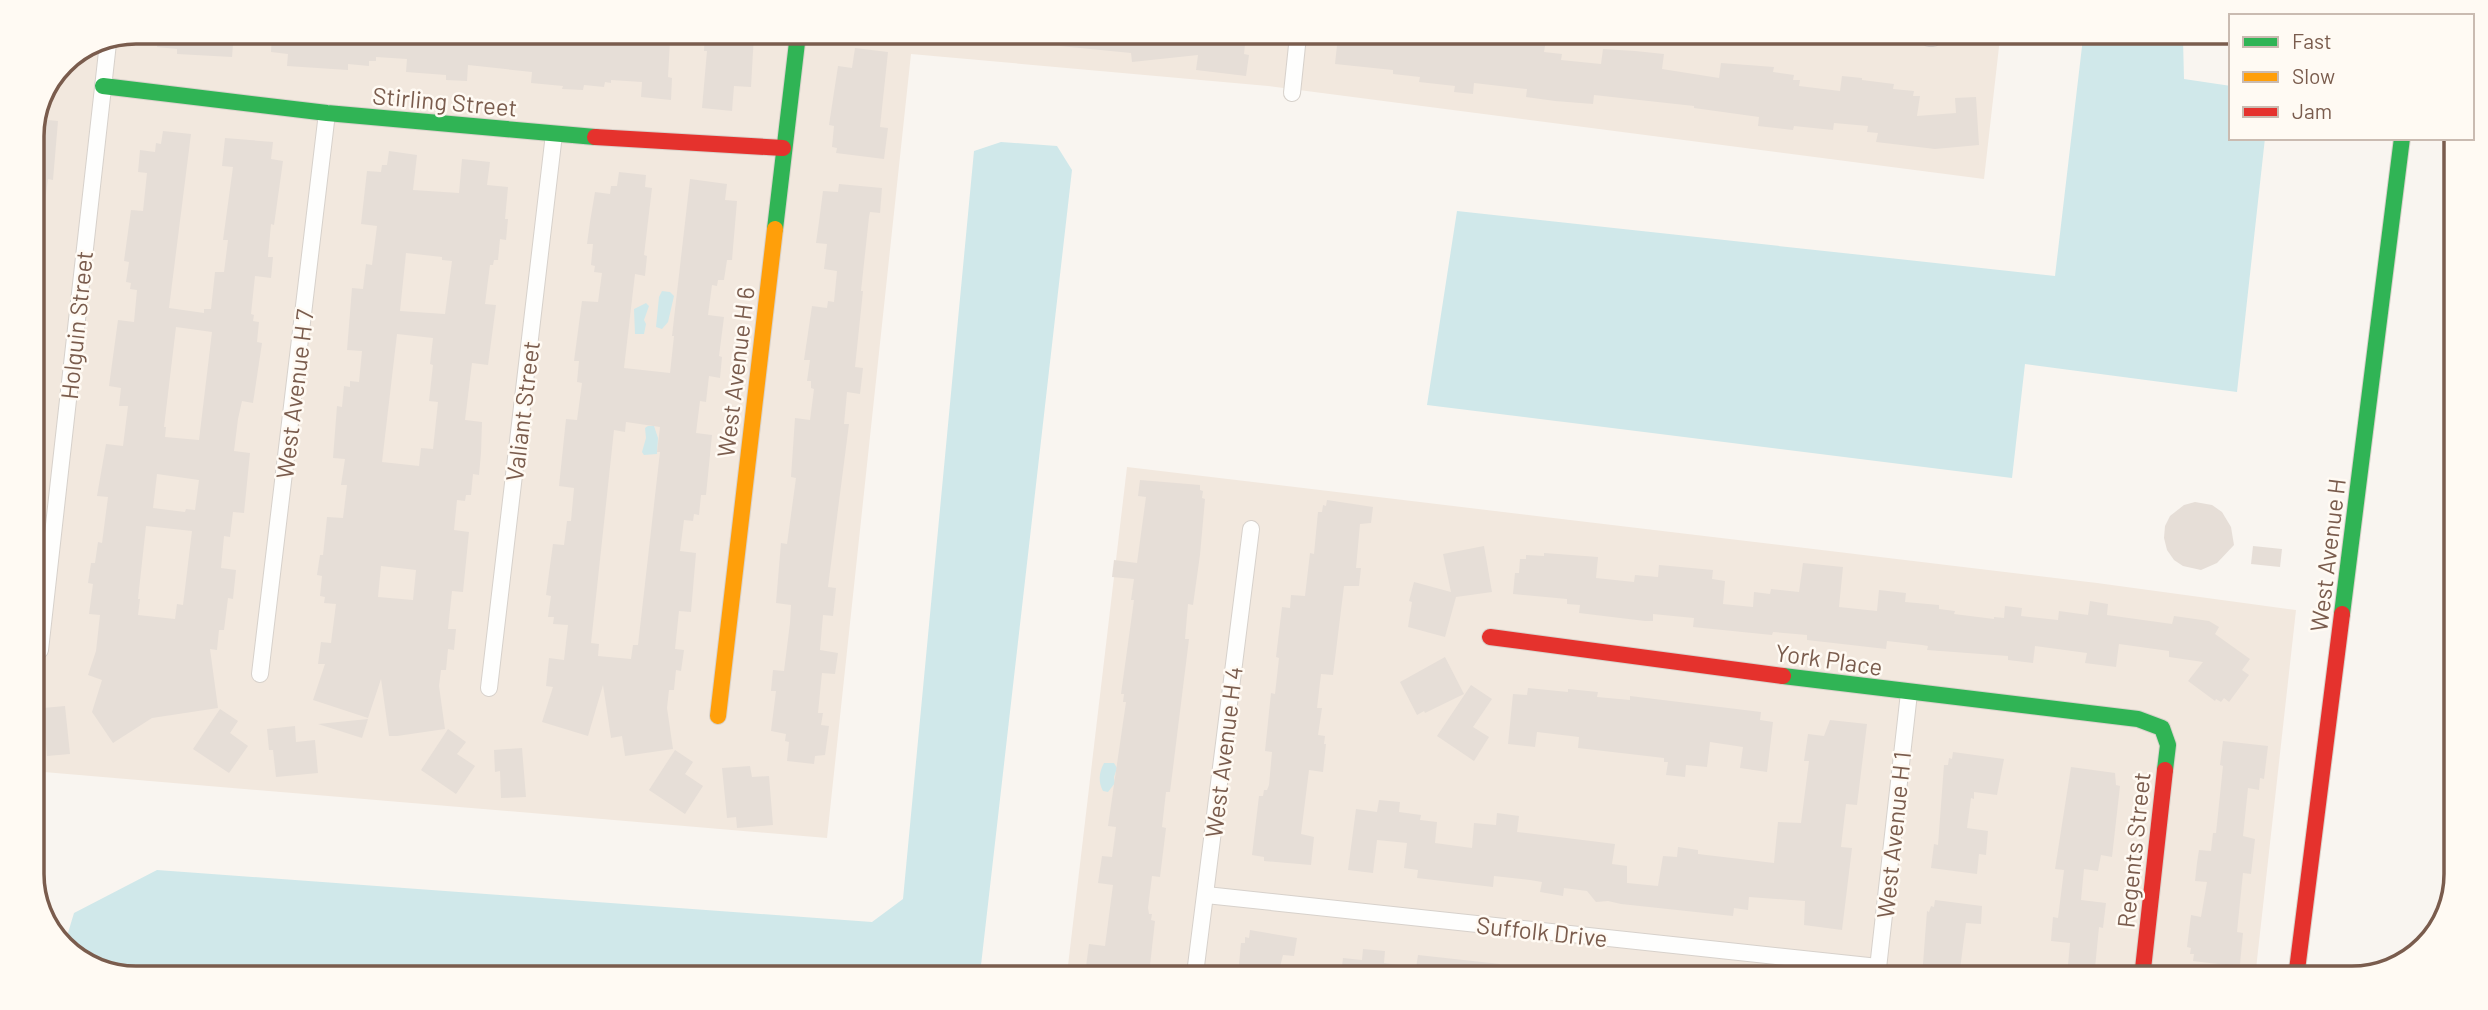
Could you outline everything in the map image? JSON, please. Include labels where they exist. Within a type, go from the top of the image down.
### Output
[{"type":"street","name":"West Avenue H 6","points":[[718,716],[797,44]]},
{"type":"street","points":[[1292,93],[1297,44]]},
{"type":"street","name":"Holguin Street","points":[[44,614],[107,49]]},
{"type":"street","name":"Stirling Street","points":[[103,86],[327,113],[554,134],[783,148]]},
{"type":"street","name":"West Avenue H 7","points":[[260,674],[327,113]]},
{"type":"street","name":"Valiant Street","points":[[489,688],[554,134]]},
{"type":"street","name":"West Avenue H","points":[[2298,966],[2402,140]]},
{"type":"street","name":"West Avenue H 4","points":[[1196,966],[1251,529]]},
{"type":"street","name":"York Place","points":[[1490,637],[1909,693],[2138,719],[2162,727]]},
{"type":"street","name":"West Avenue H 1","points":[[1878,966],[1909,693]]},
{"type":"street","name":"Regents Street","points":[[2143,966],[2168,745],[2162,727]]},
{"type":"street","name":"Suffolk Drive","points":[[1206,895],[1825,966]]},
{"type":"shaded area","points":[[136,44],[1999,44],[1984,179],[1268,86],[911,54],[827,838],[44,772],[44,136],[51,101],[59,85],[71,71],[85,59],[101,51]]},
{"type":"shaded area","points":[[1127,467],[2097,583],[2296,610],[2256,966],[1068,966]]},
{"type":"water","points":[[2082,44],[2183,44],[2184,79],[2229,86],[2229,140],[2265,140],[2237,392],[2025,364],[2012,478],[1427,405],[1457,211],[2055,276]]},
{"type":"water","points":[[1001,142],[1057,146],[1072,170],[981,966],[136,966],[106,961],[90,954],[67,935],[74,913],[157,870],[872,922],[903,899],[974,151]]},
{"type":"water","points":[[662,291],[670,292],[674,296],[668,322],[662,329],[656,327]]},
{"type":"water","points":[[646,303],[649,306],[644,320],[644,334],[635,334],[634,309]]},
{"type":"water","points":[[654,426],[658,438],[657,454],[644,455],[642,452],[646,438],[645,428]]},
{"type":"water","points":[[1104,763],[1114,763],[1117,768],[1115,783],[1108,792],[1103,791],[1100,781]]},
{"type":"building","points":[[157,44],[233,44],[232,57],[177,54],[177,49],[157,47]]},
{"type":"building","points":[[271,44],[670,44],[668,77],[672,78],[671,100],[641,97],[642,82],[611,80],[611,83],[605,82],[604,87],[584,85],[583,90],[562,89],[563,86],[531,83],[532,72],[468,65],[467,81],[446,80],[446,75],[406,72],[407,59],[376,57],[376,61],[369,61],[369,66],[348,64],[348,70],[287,66],[288,54],[271,52]]},
{"type":"building","points":[[704,44],[753,44],[751,87],[734,86],[732,111],[702,108],[707,51],[704,51]]},
{"type":"building","points":[[1245,44],[1244,54],[1249,55],[1246,76],[1196,70],[1198,55],[1132,62],[1131,53],[1060,46]]},
{"type":"building","points":[[1337,44],[1545,44],[1544,52],[1562,54],[1561,60],[1601,64],[1603,49],[1664,54],[1662,69],[1719,78],[1721,63],[1774,67],[1773,72],[1794,75],[1793,80],[1800,80],[1799,86],[1840,91],[1842,76],[1862,78],[1894,84],[1893,89],[1914,91],[1913,96],[1920,96],[1917,116],[1956,113],[1955,98],[1976,97],[1979,145],[1935,149],[1876,142],[1878,133],[1867,132],[1868,126],[1834,123],[1833,130],[1794,126],[1793,130],[1758,126],[1759,117],[1694,106],[1594,95],[1593,104],[1555,101],[1526,97],[1527,89],[1474,83],[1473,94],[1454,92],[1455,86],[1419,82],[1420,77],[1393,74],[1393,70],[1335,64]]},
{"type":"building","points":[[855,48],[888,52],[880,127],[888,128],[884,159],[836,153],[837,148],[832,147],[834,126],[829,125],[838,66],[852,68]]},
{"type":"building","points":[[46,120],[58,121],[53,180],[48,179],[44,208]]},
{"type":"building","points":[[163,131],[191,134],[169,308],[204,313],[204,309],[211,309],[215,272],[224,272],[228,240],[223,240],[233,167],[222,166],[225,138],[273,142],[271,159],[283,161],[274,225],[271,224],[268,257],[273,257],[271,278],[255,276],[251,314],[254,315],[253,321],[259,322],[257,342],[262,343],[253,403],[242,401],[234,451],[250,453],[244,513],[233,512],[230,537],[224,536],[221,568],[236,570],[233,599],[228,598],[224,630],[219,630],[217,650],[210,649],[218,708],[152,718],[113,743],[92,712],[102,680],[88,675],[96,651],[100,615],[89,614],[93,584],[88,583],[98,542],[102,543],[108,497],[97,496],[106,444],[123,446],[128,406],[119,406],[121,388],[109,386],[118,320],[134,322],[137,290],[130,289],[131,283],[126,282],[129,262],[124,261],[131,210],[143,211],[147,173],[138,172],[140,150],[155,152],[156,143],[161,144]],"holes":[[[176,327],[212,332],[199,440],[165,437]],[[157,474],[199,480],[195,510],[186,509],[185,512],[153,508]],[[146,526],[192,531],[183,605],[177,604],[175,619],[138,615]]]},
{"type":"building","points":[[389,151],[417,155],[413,190],[459,193],[462,159],[490,162],[487,185],[508,187],[506,240],[500,239],[498,260],[494,260],[493,265],[490,265],[485,304],[496,305],[488,365],[472,363],[465,420],[482,422],[481,453],[479,475],[473,474],[471,495],[466,495],[465,501],[457,500],[454,530],[469,532],[463,592],[452,591],[448,629],[456,629],[454,650],[448,649],[446,670],[441,670],[439,686],[445,729],[397,736],[389,736],[381,679],[368,718],[313,700],[325,664],[318,664],[321,642],[331,643],[336,604],[324,603],[325,597],[320,596],[322,576],[317,575],[320,555],[323,555],[327,517],[343,518],[347,485],[341,485],[345,459],[333,458],[337,406],[342,407],[344,386],[350,387],[350,381],[359,382],[362,351],[347,350],[352,288],[363,289],[366,264],[372,265],[377,226],[361,224],[367,171],[381,172],[382,165],[387,165]],"holes":[[[406,253],[442,257],[442,260],[452,261],[445,314],[400,311]],[[397,334],[433,338],[429,401],[438,402],[433,449],[421,448],[419,466],[382,462]],[[381,566],[416,570],[413,600],[378,597]]]},
{"type":"building","points":[[619,172],[646,175],[645,187],[652,188],[644,255],[647,256],[645,276],[635,274],[624,368],[670,373],[690,179],[727,184],[725,200],[737,201],[732,260],[727,260],[724,280],[718,280],[717,286],[712,285],[708,315],[724,317],[719,356],[722,357],[720,378],[709,376],[706,402],[700,401],[696,433],[712,435],[706,495],[701,495],[699,515],[694,514],[693,521],[684,520],[680,551],[696,553],[691,612],[679,611],[675,649],[684,650],[681,671],[676,670],[674,690],[669,690],[667,708],[673,749],[625,756],[622,736],[611,738],[603,685],[588,736],[542,722],[553,687],[546,686],[549,658],[564,660],[568,625],[553,624],[554,617],[548,617],[551,596],[546,595],[553,544],[564,545],[567,521],[571,521],[574,488],[559,486],[566,419],[577,420],[582,383],[577,382],[579,361],[574,361],[582,301],[598,302],[602,273],[594,272],[595,266],[591,265],[593,244],[587,244],[590,222],[595,192],[610,194],[611,186],[617,186]],"holes":[[[626,422],[660,427],[657,452],[660,452],[638,645],[633,645],[631,659],[598,656],[599,644],[591,643],[614,430],[625,432]]]},
{"type":"building","points":[[839,184],[882,188],[880,213],[870,212],[861,291],[855,367],[863,368],[860,394],[847,392],[844,424],[849,424],[828,587],[836,588],[833,616],[823,615],[820,650],[838,653],[835,674],[822,673],[818,713],[823,713],[821,725],[829,726],[825,755],[815,756],[814,764],[787,761],[789,742],[785,741],[786,734],[771,731],[776,691],[771,691],[773,670],[784,671],[790,623],[791,605],[776,603],[781,543],[787,544],[796,478],[791,477],[795,418],[810,420],[814,389],[811,388],[811,381],[807,381],[810,360],[804,360],[812,306],[827,308],[828,301],[834,302],[837,271],[824,269],[827,244],[816,243],[823,191],[838,192]]},
{"type":"building","points":[[1140,480],[1200,485],[1202,498],[1205,499],[1200,555],[1193,605],[1188,604],[1185,639],[1189,639],[1170,792],[1166,792],[1162,827],[1166,828],[1160,877],[1152,876],[1148,908],[1149,914],[1152,914],[1151,920],[1155,921],[1150,966],[1086,966],[1089,944],[1105,946],[1113,885],[1098,883],[1102,856],[1112,857],[1116,827],[1108,826],[1126,702],[1123,702],[1124,694],[1121,694],[1134,600],[1131,600],[1134,579],[1112,577],[1114,560],[1137,563],[1146,497],[1138,496]]},
{"type":"building","points":[[1327,500],[1373,507],[1371,523],[1360,524],[1356,568],[1361,568],[1359,586],[1344,586],[1333,675],[1321,674],[1317,708],[1322,708],[1318,735],[1325,736],[1326,744],[1323,772],[1309,770],[1301,834],[1314,837],[1311,865],[1264,861],[1264,857],[1252,855],[1259,796],[1263,796],[1269,785],[1272,752],[1265,751],[1271,693],[1275,694],[1282,607],[1290,608],[1291,595],[1305,596],[1310,553],[1314,554],[1318,512],[1322,512]]},
{"type":"building","points":[[2195,502],[2212,505],[2222,512],[2231,527],[2234,545],[2217,563],[2201,570],[2183,566],[2174,560],[2167,550],[2164,538],[2165,526],[2170,516],[2184,505]]},
{"type":"building","points":[[1484,546],[1492,592],[1456,597],[1445,637],[1408,627],[1412,602],[1409,601],[1414,582],[1451,592],[1443,554]]},
{"type":"building","points":[[2253,546],[2282,549],[2280,567],[2251,564]]},
{"type":"building","points":[[1544,553],[1598,557],[1596,578],[1634,582],[1635,575],[1658,577],[1659,565],[1713,570],[1712,579],[1725,581],[1723,604],[1753,607],[1754,592],[1770,594],[1771,589],[1799,592],[1803,563],[1843,567],[1839,607],[1877,611],[1879,590],[1906,593],[1905,602],[1939,605],[1939,609],[1955,611],[1954,614],[1994,619],[2004,618],[2005,606],[2022,608],[2021,616],[2058,620],[2059,611],[2088,615],[2090,601],[2108,604],[2107,615],[2172,624],[2174,616],[2209,621],[2219,627],[2215,634],[2250,659],[2242,670],[2249,675],[2229,702],[2224,698],[2221,702],[2216,699],[2215,701],[2188,681],[2203,662],[2169,657],[2169,651],[2119,644],[2116,667],[2085,663],[2087,653],[2035,646],[2033,663],[2008,660],[2008,656],[1927,650],[1928,646],[1887,641],[1886,649],[1807,640],[1807,635],[1773,632],[1772,635],[1693,627],[1694,618],[1653,614],[1653,621],[1645,621],[1579,613],[1580,605],[1567,604],[1567,599],[1513,594],[1515,573],[1519,573],[1520,559],[1526,559],[1526,555],[1544,556]]},
{"type":"building","points":[[1445,657],[1464,694],[1417,715],[1400,682]]},
{"type":"building","points":[[1471,685],[1492,699],[1473,727],[1489,737],[1474,761],[1437,736]]},
{"type":"building","points":[[1528,688],[1598,692],[1597,697],[1630,700],[1630,696],[1761,712],[1760,720],[1773,722],[1767,772],[1740,768],[1743,747],[1710,742],[1707,767],[1686,765],[1685,777],[1666,775],[1668,762],[1664,762],[1664,758],[1578,748],[1579,737],[1537,732],[1535,747],[1508,744],[1513,694],[1527,695]]},
{"type":"building","points":[[65,706],[70,754],[47,756],[44,708]]},
{"type":"building","points":[[220,709],[238,721],[230,733],[248,746],[229,773],[193,749]]},
{"type":"building","points":[[368,719],[362,738],[318,724]]},
{"type":"building","points":[[1830,720],[1867,724],[1857,805],[1846,804],[1841,847],[1852,848],[1842,930],[1804,925],[1805,901],[1749,897],[1748,910],[1734,908],[1733,916],[1608,901],[1596,902],[1587,891],[1564,888],[1563,896],[1540,892],[1542,882],[1530,880],[1494,876],[1493,887],[1417,878],[1418,870],[1404,868],[1407,843],[1377,840],[1373,873],[1348,870],[1356,809],[1377,812],[1379,800],[1400,802],[1399,812],[1421,815],[1420,820],[1437,822],[1435,843],[1472,848],[1474,823],[1496,825],[1497,813],[1519,816],[1517,832],[1615,844],[1612,864],[1627,866],[1627,883],[1658,886],[1663,856],[1677,857],[1678,847],[1698,850],[1698,854],[1774,863],[1778,822],[1801,823],[1809,761],[1804,761],[1808,734],[1824,736]]},
{"type":"building","points":[[295,726],[296,742],[315,740],[318,773],[276,777],[267,729]]},
{"type":"building","points":[[448,729],[466,742],[457,754],[475,766],[456,794],[421,770]]},
{"type":"building","points":[[2223,741],[2268,746],[2264,779],[2260,778],[2259,790],[2248,788],[2243,836],[2255,839],[2251,874],[2243,873],[2237,932],[2243,933],[2240,964],[2226,965],[2193,961],[2194,954],[2190,954],[2191,948],[2187,947],[2191,915],[2201,917],[2207,882],[2195,881],[2199,850],[2211,851],[2213,833],[2216,833]]},
{"type":"building","points":[[522,748],[526,797],[501,798],[500,771],[495,772],[494,750]]},
{"type":"building","points":[[675,750],[693,762],[685,774],[703,786],[685,814],[649,790]]},
{"type":"building","points":[[1953,752],[2004,759],[1997,795],[1974,792],[1974,799],[1971,798],[1967,828],[1988,831],[1986,855],[1979,854],[1977,874],[1931,868],[1934,844],[1938,845],[1944,765],[1948,765]]},
{"type":"building","points":[[750,766],[752,777],[769,776],[773,825],[737,828],[736,817],[727,818],[722,768]]},
{"type":"building","points":[[2071,767],[2115,773],[2116,785],[2120,786],[2112,857],[2101,855],[2098,871],[2084,869],[2081,900],[2106,903],[2103,928],[2099,927],[2095,966],[2068,965],[2070,943],[2051,941],[2053,917],[2058,918],[2064,870],[2055,869]]},
{"type":"building","points":[[1935,900],[1982,906],[1981,924],[1966,923],[1960,966],[1923,966],[1927,911],[1929,912],[1931,906],[1934,907]]},
{"type":"building","points":[[1250,930],[1297,938],[1294,956],[1283,955],[1280,966],[1239,966],[1241,943],[1245,943],[1245,937],[1249,938]]},
{"type":"building","points":[[1363,949],[1385,951],[1384,963],[1398,966],[1342,966],[1343,958],[1362,960]]},
{"type":"building","points":[[1418,955],[1500,964],[1500,966],[1416,966]]},
{"type":"traffic: fast","points":[[775,229],[797,44]]},
{"type":"traffic: fast","points":[[103,86],[327,113],[595,137]]},
{"type":"traffic: fast","points":[[2342,614],[2402,140]]},
{"type":"traffic: fast","points":[[1783,676],[2138,719],[2162,728],[2168,745],[2165,770]]},
{"type":"traffic: slow","points":[[718,716],[775,229]]},
{"type":"traffic: jam","points":[[595,137],[783,148]]},
{"type":"traffic: jam","points":[[2298,966],[2342,614]]},
{"type":"traffic: jam","points":[[1490,637],[1783,676]]},
{"type":"traffic: jam","points":[[2143,966],[2165,770]]}]
